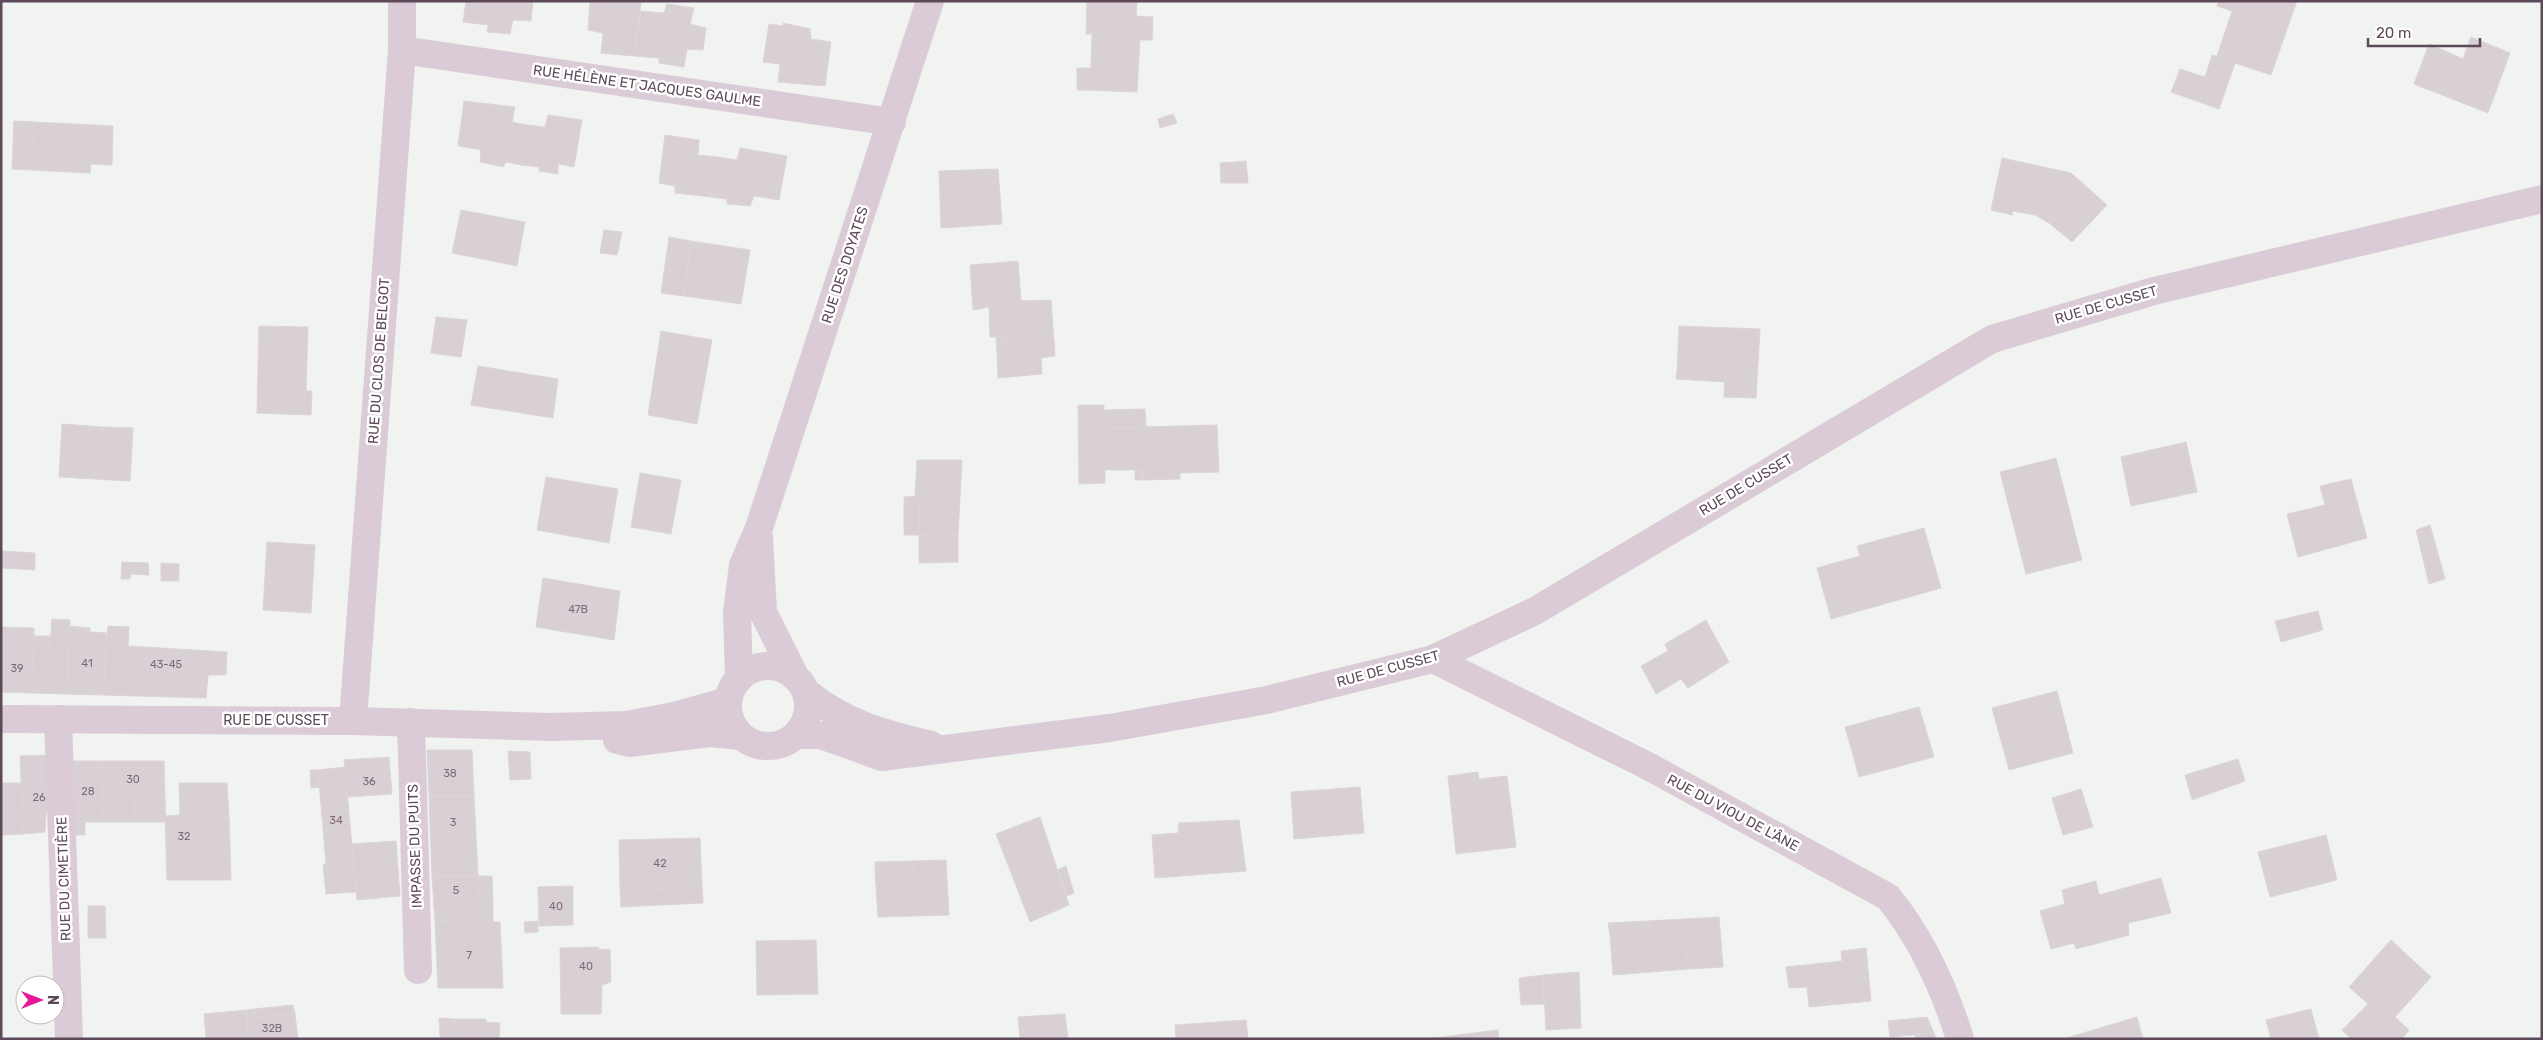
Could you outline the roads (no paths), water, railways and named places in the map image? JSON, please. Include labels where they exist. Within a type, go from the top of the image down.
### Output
[{"type":"street","name":"RUE DU CLOS DE BELGOT","points":[[353,720],[402,50],[402,1]]},
{"type":"street","name":"RUE DES DOYATES","points":[[733,690],[736,612],[743,565],[759,528],[930,1]]},
{"type":"street","name":"RUE HÉLÈNE ET JACQUES GAULME","points":[[402,50],[892,122]]},
{"type":"street","name":"RUE DE CUSSET","points":[[796,735],[821,735],[882,757],[1110,728],[1267,700],[1433,659],[1535,611],[1992,339],[2154,290],[2542,199]]},
{"type":"street","name":"RUE DES DOYATES","points":[[759,528],[763,612],[800,684]]},
{"type":"street","name":"RUE DU VIOU DE L'ÂNE","points":[[1433,659],[1646,765],[1888,896],[1911,926],[1949,1004],[1960,1039]]},
{"type":"street","points":[[767,666],[781,668],[800,684],[808,707],[804,723],[796,735],[784,743],[767,746],[752,744],[741,736],[730,721],[733,690],[751,670],[767,666]]},
{"type":"street","name":"RUE DE CUSSET","points":[[800,684],[824,708],[877,732],[947,749]]},
{"type":"street","name":"RUE DE CUSSET","points":[[1,719],[353,720],[551,727],[626,725],[674,716],[733,690]]},
{"type":"street","name":"RUE DU CIMETIÈRE","points":[[58,719],[69,1039]]},
{"type":"street","name":"IMPASSE DU PUITS","points":[[411,722],[418,970]]},
{"type":"street","name":"RUE DE CUSSET","points":[[551,727],[629,743],[710,733],[741,736]]}]
